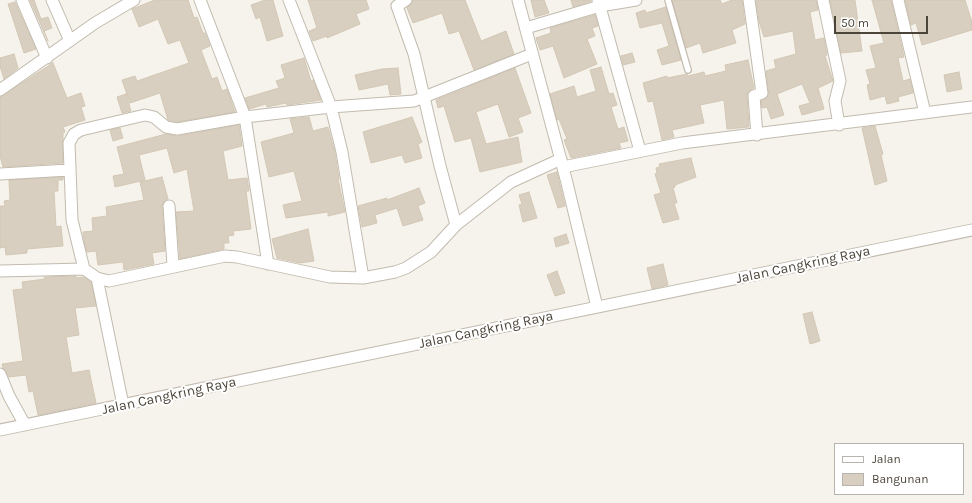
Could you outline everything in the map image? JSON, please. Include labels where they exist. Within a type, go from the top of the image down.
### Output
[{"type":"street","points":[[22,0],[47,58]]},
{"type":"street","points":[[52,0],[70,41]]},
{"type":"street","points":[[0,90],[120,7],[134,0]]},
{"type":"street","points":[[200,0],[245,117],[268,264]]},
{"type":"street","points":[[289,0],[331,108],[342,152],[363,278]]},
{"type":"street","points":[[406,0],[397,6],[414,54],[440,166],[456,225]]},
{"type":"street","points":[[518,0],[562,163],[597,307]]},
{"type":"street","points":[[526,28],[599,3],[636,0]]},
{"type":"street","points":[[749,0],[762,93],[754,96],[757,135]]},
{"type":"street","points":[[823,0],[840,81],[835,101],[839,125]]},
{"type":"street","points":[[898,0],[925,113]]},
{"type":"street","points":[[599,3],[640,151]]},
{"type":"street","points":[[84,269],[72,220],[68,170],[70,138],[82,130],[145,115],[154,117],[166,126],[177,129],[245,117],[407,102],[425,98],[484,72],[532,54]]},
{"type":"street","points":[[0,271],[84,269],[97,278],[109,281],[225,256],[237,257],[330,277],[363,278],[381,276],[406,268],[431,252],[456,225],[511,182],[562,163],[682,143],[839,125],[972,107]]},
{"type":"street","points":[[0,174],[68,170]]},
{"type":"street","points":[[169,206],[174,266]]},
{"type":"street","name":"Jalan Cangkring Raya","points":[[0,430],[123,406],[972,230]]},
{"type":"street","points":[[97,278],[123,406]]},
{"type":"street","points":[[0,374],[9,396],[24,425]]},
{"type":"lane","points":[[668,0],[688,70]]},
{"type":"building","points":[[30,0],[34,0],[41,19],[48,17],[52,28],[44,31],[48,41]]},
{"type":"building","points":[[155,0],[188,0],[194,18],[197,17],[210,46],[201,50],[212,79],[217,77],[222,91],[227,89],[235,112],[177,122],[168,120],[160,93],[130,103],[122,80],[135,76],[137,81],[189,63],[180,40],[168,44],[158,19],[139,27],[132,9]]},
{"type":"building","points":[[265,0],[273,0],[283,36],[267,41],[260,17],[256,19],[251,5]]},
{"type":"building","points":[[308,0],[366,0],[369,9],[356,14],[360,24],[327,38],[327,36],[313,41],[309,31],[317,28]]},
{"type":"building","points":[[413,0],[465,0],[481,41],[506,31],[514,54],[474,70],[459,31],[449,34],[442,13],[413,23],[407,8]]},
{"type":"building","points":[[531,0],[544,0],[549,13],[535,17]]},
{"type":"building","points":[[571,0],[591,0],[591,1],[573,7]]},
{"type":"building","points":[[672,0],[720,0],[722,4],[732,0],[742,0],[745,24],[732,30],[736,43],[703,53],[700,43],[686,48]]},
{"type":"building","points":[[756,0],[816,0],[818,10],[810,12],[815,40],[824,38],[827,55],[825,56],[833,81],[818,88],[824,109],[802,115],[799,106],[810,103],[802,84],[777,94],[784,115],[771,119],[767,107],[762,108],[761,101],[769,95],[766,71],[776,68],[774,60],[796,54],[793,31],[764,37],[759,21]]},
{"type":"building","points":[[830,0],[855,0],[862,51],[841,53]]},
{"type":"building","points":[[872,0],[891,0],[904,57],[898,58],[903,81],[910,79],[913,93],[898,97],[899,101],[887,104],[885,96],[870,100],[867,85],[870,84],[866,70],[876,68],[870,46],[884,43]]},
{"type":"building","points":[[905,0],[965,0],[972,22],[972,30],[922,45],[916,23],[911,25]]},
{"type":"building","points":[[15,2],[36,49],[24,53],[8,4]]},
{"type":"building","points":[[666,7],[681,60],[662,65],[657,50],[669,46],[662,23],[640,28],[636,13],[645,10],[646,13]]},
{"type":"building","points":[[595,15],[598,26],[592,28],[595,36],[587,39],[597,64],[564,78],[553,46],[540,50],[536,38],[551,33],[550,28]]},
{"type":"building","points":[[632,53],[635,62],[623,65],[621,56]]},
{"type":"building","points":[[14,54],[18,68],[4,79],[0,66],[0,58]]},
{"type":"building","points":[[304,58],[311,81],[313,80],[321,100],[287,105],[286,103],[267,107],[266,104],[249,109],[245,98],[279,88],[276,81],[285,78],[281,65]]},
{"type":"building","points":[[748,60],[754,88],[748,92],[747,96],[749,127],[727,129],[724,100],[700,105],[704,123],[672,130],[674,137],[662,140],[653,101],[648,102],[643,83],[667,76],[667,78],[687,74],[688,76],[704,72],[705,76],[726,71],[725,65]]},
{"type":"building","points":[[53,63],[67,98],[81,93],[85,106],[81,107],[85,120],[63,127],[65,132],[63,133],[63,163],[3,167],[0,156],[0,97]]},
{"type":"building","points":[[601,67],[609,94],[613,93],[617,105],[611,107],[618,129],[624,127],[628,141],[619,143],[621,148],[571,158],[564,140],[567,139],[559,119],[557,120],[550,94],[574,86],[577,97],[596,91],[590,70]]},
{"type":"building","points":[[398,68],[401,94],[390,95],[388,84],[359,90],[355,75],[382,69]]},
{"type":"building","points":[[515,68],[531,113],[518,118],[523,132],[509,137],[498,104],[476,112],[486,144],[518,137],[522,162],[480,172],[471,138],[455,142],[444,106],[438,108],[436,100]]},
{"type":"building","points":[[959,72],[962,89],[947,92],[944,75]]},
{"type":"building","points":[[126,94],[131,111],[122,113],[117,97]]},
{"type":"building","points":[[309,117],[313,131],[328,127],[335,153],[338,179],[345,212],[328,216],[328,212],[286,218],[283,205],[302,201],[294,171],[269,177],[261,142],[294,133],[290,119]]},
{"type":"building","points":[[412,117],[422,142],[418,144],[422,158],[405,163],[402,155],[371,163],[363,132]]},
{"type":"building","points":[[239,125],[242,146],[223,151],[228,180],[247,178],[249,191],[246,191],[251,229],[233,231],[234,235],[228,236],[229,243],[224,243],[224,249],[180,259],[176,212],[194,211],[187,169],[174,173],[167,148],[139,155],[145,180],[115,187],[113,176],[124,174],[117,147],[166,134],[178,136]]},
{"type":"building","points":[[875,126],[883,154],[881,155],[887,181],[875,185],[862,128]]},
{"type":"building","points":[[120,128],[123,138],[113,141],[110,130]]},
{"type":"building","points":[[691,158],[696,177],[675,185],[673,188],[677,203],[674,203],[679,219],[663,223],[654,195],[661,193],[655,174],[657,173],[656,168],[660,167],[659,164]]},
{"type":"building","points":[[557,172],[565,206],[558,208],[547,175]]},
{"type":"building","points":[[63,177],[63,180],[58,180],[58,191],[54,191],[56,227],[61,226],[63,246],[27,249],[27,253],[6,255],[5,247],[0,248],[0,206],[5,206],[4,201],[10,200],[9,180]]},
{"type":"building","points":[[162,177],[168,199],[165,200],[162,206],[165,251],[152,253],[154,264],[124,270],[123,262],[98,265],[96,251],[87,252],[84,241],[83,232],[93,231],[92,218],[107,216],[106,207],[144,200],[140,182]]},
{"type":"building","points":[[419,188],[425,203],[418,206],[423,220],[403,226],[397,208],[375,215],[377,223],[362,227],[358,206],[387,198],[387,200]]},
{"type":"building","points":[[529,192],[537,218],[523,222],[519,205],[522,204],[519,195]]},
{"type":"building","points":[[308,229],[314,261],[300,263],[277,258],[272,239]]},
{"type":"building","points":[[566,234],[569,243],[556,247],[554,238]]},
{"type":"building","points":[[663,264],[668,285],[652,289],[647,268]]},
{"type":"building","points":[[557,271],[565,293],[555,296],[547,275]]},
{"type":"building","points":[[76,276],[76,278],[84,277],[91,282],[96,306],[75,308],[79,335],[66,337],[72,373],[89,370],[96,403],[38,415],[33,391],[29,392],[26,375],[9,377],[2,364],[23,361],[13,290],[23,289],[22,282],[45,279],[44,277]]},
{"type":"building","points":[[812,312],[820,341],[810,344],[803,314]]}]
